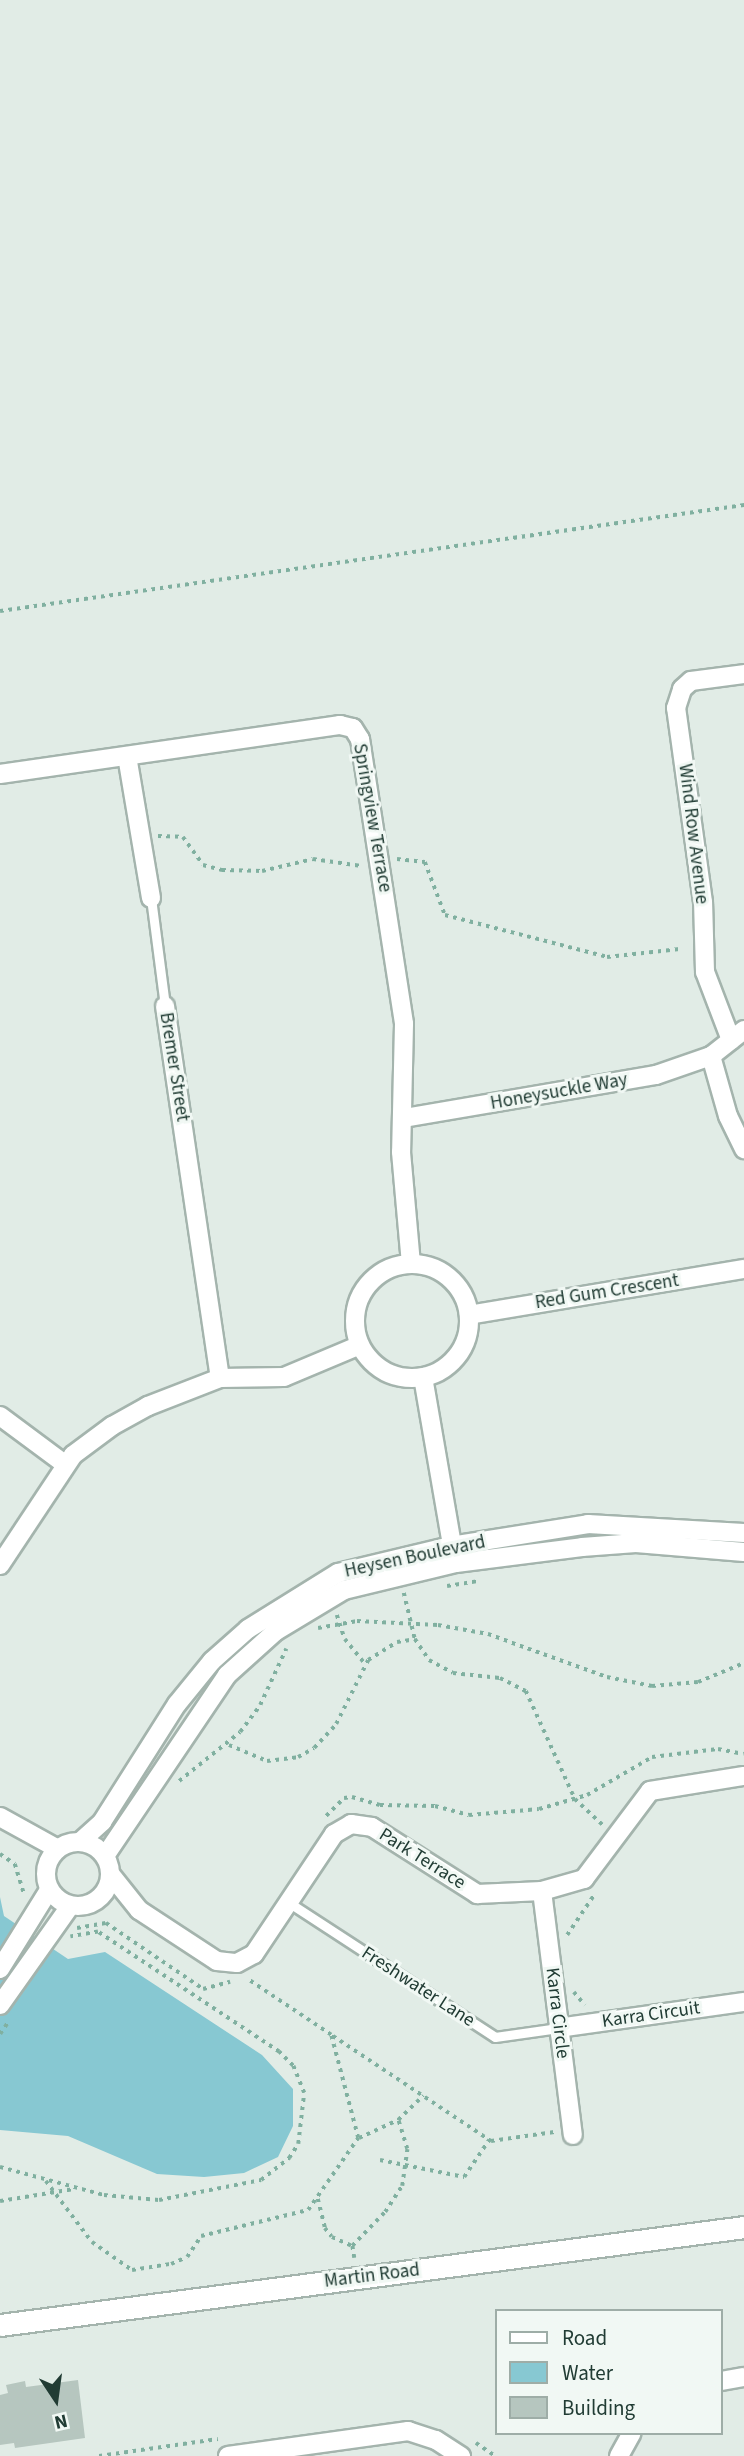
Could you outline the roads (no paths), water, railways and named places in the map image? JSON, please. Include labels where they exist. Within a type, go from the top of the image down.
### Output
[{"type":"street","name":"Wind Row Avenue","points":[[737,1035],[705,972],[703,902],[676,708],[682,689],[691,681],[744,674]]},
{"type":"street","name":"Springview Terrace","points":[[0,774],[340,725],[353,728],[360,739],[397,962],[405,1059],[401,1152],[411,1264]]},
{"type":"street","name":"Bremer Street","points":[[127,756],[151,898]]},
{"type":"street","name":"Bremer Street","points":[[165,1006],[220,1378]]},
{"type":"street","points":[[737,1035],[712,1056],[727,1116],[744,1149]]},
{"type":"street","name":"Honeysuckle Way","points":[[404,1118],[656,1075],[712,1056]]},
{"type":"street","points":[[411,1264],[443,1272],[465,1298],[469,1315],[466,1340],[453,1361],[423,1377],[386,1371],[360,1345],[356,1308],[364,1291],[384,1272],[411,1264]]},
{"type":"street","name":"Red Gum Crescent","points":[[469,1315],[744,1269]]},
{"type":"street","points":[[0,1565],[66,1465],[112,1426],[148,1406],[220,1378],[284,1377],[360,1345]]},
{"type":"street","points":[[423,1377],[454,1555]]},
{"type":"street","points":[[0,1416],[66,1465]]},
{"type":"street","name":"Heysen Boulevard","points":[[80,1842],[102,1822],[186,1693],[212,1661],[248,1629],[338,1573],[454,1555],[605,1523],[744,1533]]},
{"type":"street","name":"Heysen Boulevard","points":[[105,1856],[227,1675],[276,1631],[344,1590],[454,1555],[616,1544],[744,1552]]},
{"type":"street","name":"Park Terrace","points":[[137,1908],[217,1961],[237,1964],[254,1954],[334,1835],[351,1824],[372,1827],[477,1894],[541,1891],[578,1884],[650,1791],[744,1776]]},
{"type":"street","points":[[6,1821],[58,1849]]},
{"type":"street","points":[[0,1969],[49,1890],[47,1865],[6,1821]]},
{"type":"street","points":[[47,1865],[58,1849],[80,1842],[105,1856],[110,1875],[137,1908]]},
{"type":"street","points":[[97,1901],[110,1875]]},
{"type":"street","points":[[49,1890],[69,1906],[97,1901],[137,1908]]},
{"type":"street","name":"Karra Circle","points":[[541,1891],[573,2134]]},
{"type":"street","points":[[0,2005],[59,1935],[69,1906]]},
{"type":"street","name":"Karra Circuit","points":[[558,2028],[744,2002]]},
{"type":"street","name":"Martin Road","points":[[0,2325],[744,2227]]},
{"type":"street","points":[[723,2381],[744,2377]]},
{"type":"street","points":[[229,2456],[408,2431],[436,2440],[461,2456]]},
{"type":"street","points":[[620,2456],[631,2435]]},
{"type":"lane","name":"Bremer Street","points":[[151,898],[165,1006]]},
{"type":"lane","name":"Freshwater Lane","points":[[288,1902],[495,2037],[558,2028]]},
{"type":"water","points":[[0,1897],[4,1916],[68,1959],[105,1952],[262,2055],[293,2089],[293,2126],[278,2157],[244,2173],[204,2177],[157,2174],[68,2136],[0,2130]]}]
